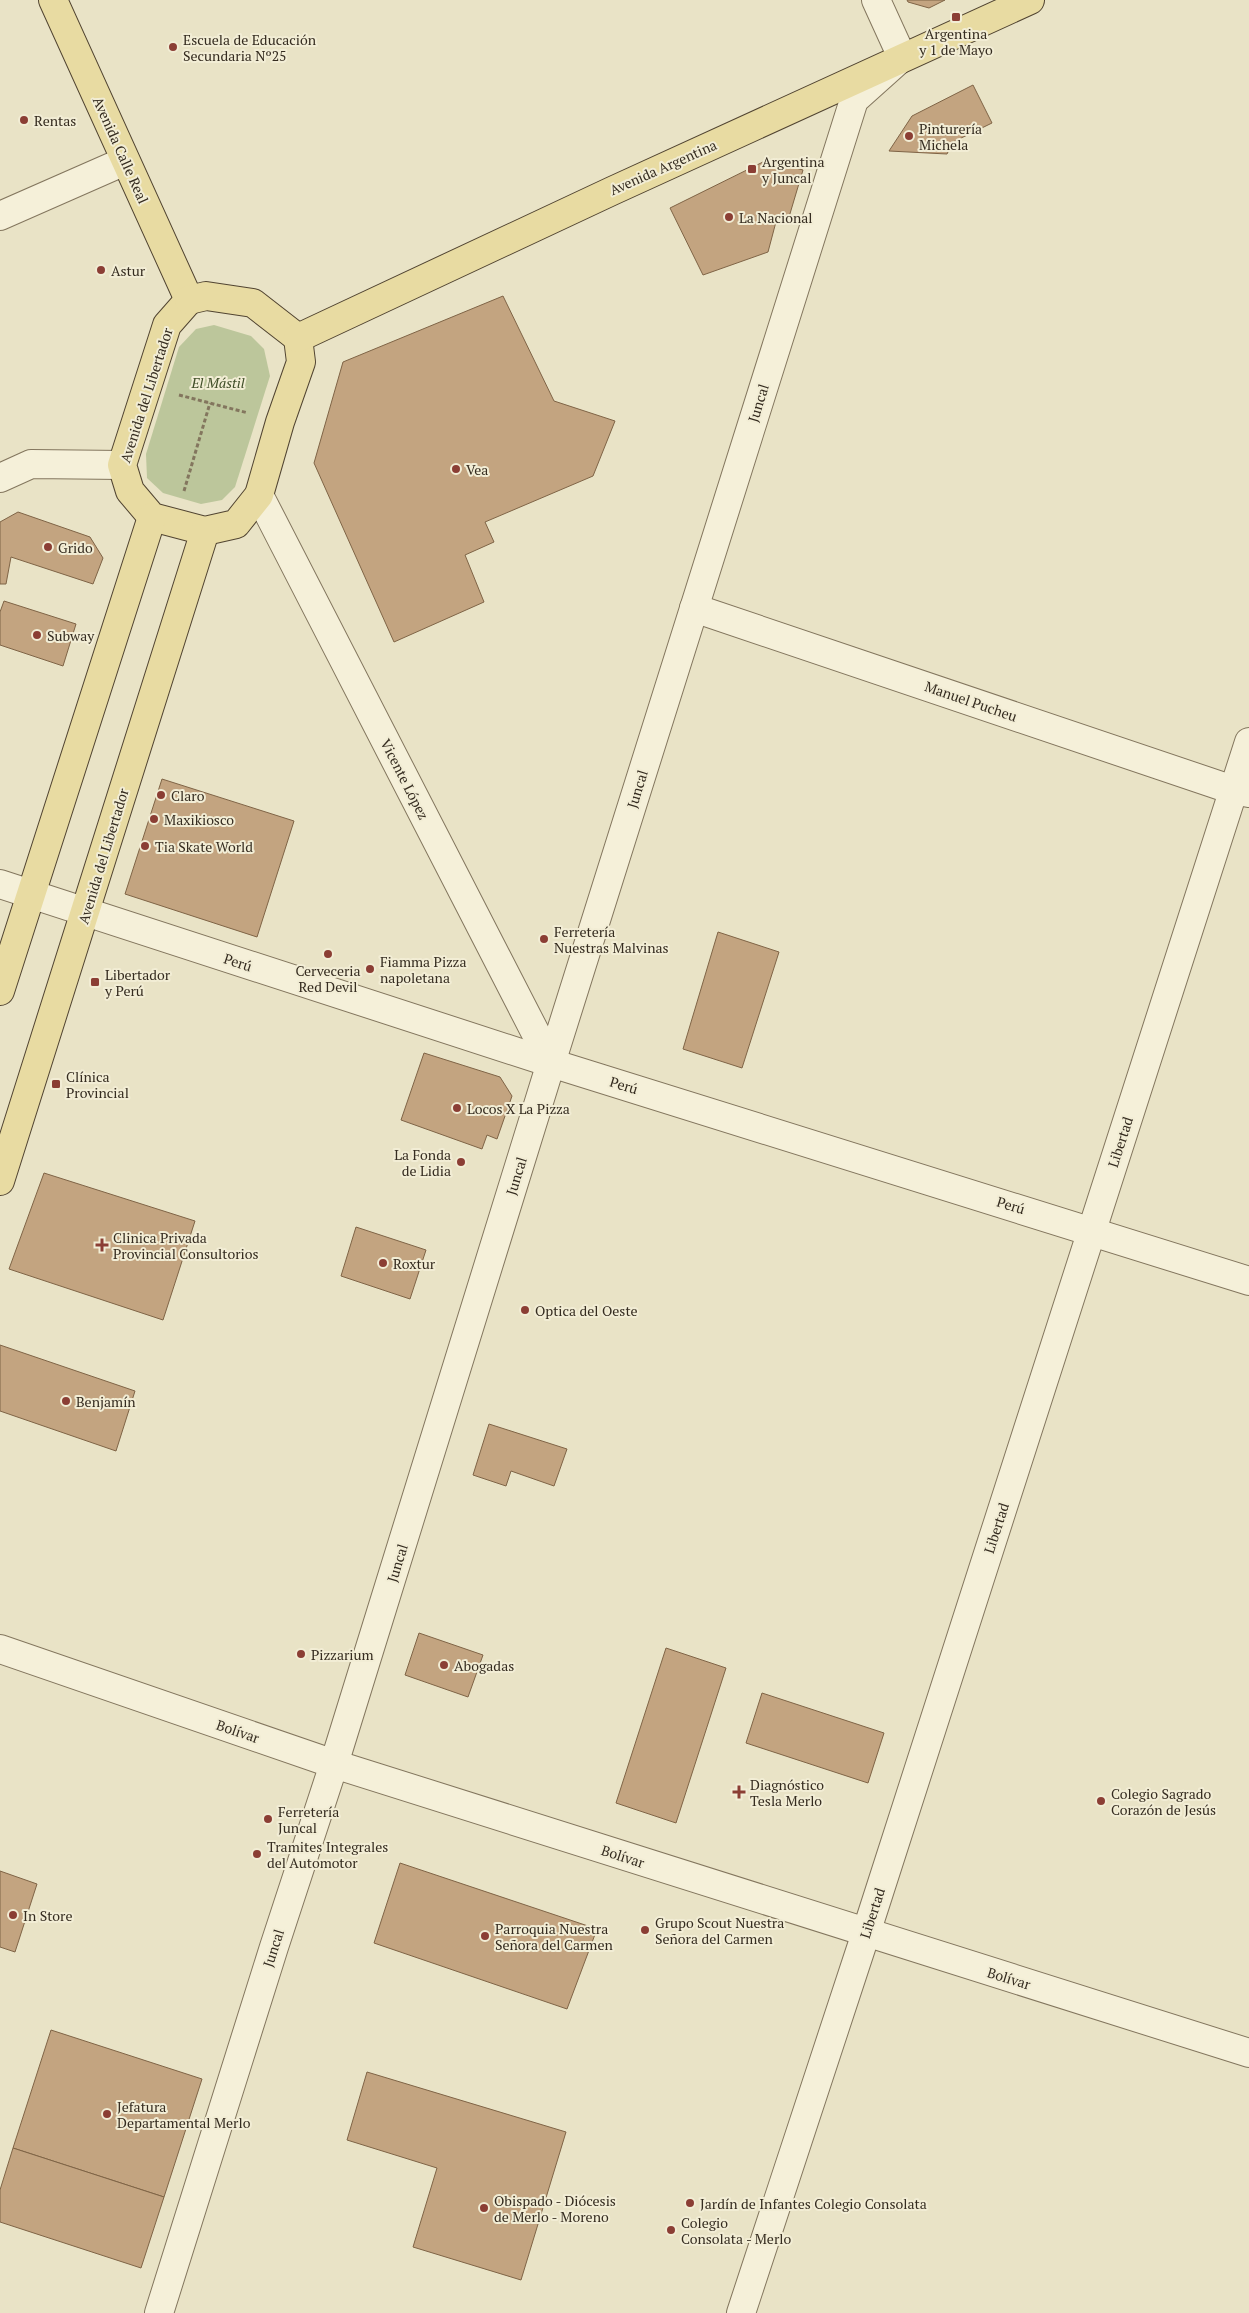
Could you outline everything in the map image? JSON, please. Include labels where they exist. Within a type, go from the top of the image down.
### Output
[{"type":"main road","name":"Avenida Calle Real","points":[[53,0],[189,300]]},
{"type":"main road","name":"Avenida Argentina","points":[[298,338],[902,57],[1030,0]]},
{"type":"main road","points":[[0,991],[31,894],[163,520],[205,531],[236,524],[259,495],[280,422],[301,362],[298,338],[253,303],[206,296],[189,300]]},
{"type":"main road","name":"Avenida del Libertador","points":[[163,520],[130,491],[122,465],[167,325],[189,300]]},
{"type":"main road","name":"Avenida del Libertador","points":[[0,1181],[205,531]]},
{"type":"street","points":[[876,0],[902,57]]},
{"type":"street","name":"Juncal","points":[[159,2313],[271,1956],[334,1764],[551,1063],[854,100],[902,57]]},
{"type":"street","points":[[0,216],[125,161]]},
{"type":"street","points":[[0,478],[31,464],[122,465]]},
{"type":"street","name":"Vicente López","points":[[259,495],[551,1063]]},
{"type":"street","name":"Manuel Pucheu","points":[[694,608],[1241,791]]},
{"type":"street","name":"Libertad","points":[[741,2313],[866,1933],[1092,1230],[1241,791],[1249,742]]},
{"type":"street","name":"Perú","points":[[0,884],[551,1063],[1092,1230],[1249,1281]]},
{"type":"street","name":"Bolívar","points":[[0,1649],[334,1764],[1249,2053]]},
{"type":"path","points":[[147,386],[280,422]]},
{"type":"path","points":[[163,520],[210,403]]},
{"type":"green space","name":"El Mástil","points":[[214,325],[251,336],[264,349],[270,376],[235,487],[222,500],[201,504],[163,493],[147,478],[146,454],[179,347],[196,329]]},
{"type":"building","points":[[907,0],[945,0],[929,8],[908,2]]},
{"type":"building","points":[[973,85],[992,123],[953,142],[947,154],[889,151],[912,116]]},
{"type":"building","name":"La Nacional","points":[[767,160],[803,170],[789,217],[777,218],[768,252],[703,275],[670,208]]},
{"type":"building","name":"Vea","points":[[503,296],[554,401],[615,421],[593,476],[485,522],[494,542],[465,555],[484,602],[394,642],[314,463],[343,362]]},
{"type":"building","name":"Grido","points":[[18,512],[90,537],[103,558],[93,584],[11,557],[6,584],[0,584],[0,522]]},
{"type":"building","name":"Subway","points":[[4,601],[76,624],[63,666],[0,645],[0,612]]},
{"type":"building","points":[[162,779],[294,821],[257,937],[125,894]]},
{"type":"building","points":[[718,932],[779,952],[742,1068],[683,1049]]},
{"type":"building","name":"Locos X La Pizza","points":[[424,1053],[500,1077],[512,1096],[497,1139],[487,1135],[482,1149],[401,1120]]},
{"type":"building","name":"Clinica Privada Provincial Consultorios","points":[[44,1173],[195,1221],[163,1320],[9,1269]]},
{"type":"building","name":"Roxtur","points":[[356,1227],[426,1250],[410,1299],[341,1276]]},
{"type":"building","name":"Benjamín","points":[[0,1345],[135,1391],[116,1451],[0,1411]]},
{"type":"building","points":[[489,1424],[567,1449],[554,1486],[511,1471],[506,1486],[473,1475]]},
{"type":"building","name":"Abogadas","points":[[419,1633],[483,1655],[468,1697],[405,1675]]},
{"type":"building","points":[[666,1648],[726,1668],[676,1823],[616,1803]]},
{"type":"building","points":[[762,1693],[884,1733],[868,1783],[746,1743]]},
{"type":"building","name":"Parroquia Nuestra Señora del Carmen","points":[[400,1863],[597,1929],[567,2009],[374,1943]]},
{"type":"building","name":"In Store","points":[[0,1871],[37,1884],[15,1952],[0,1947]]},
{"type":"building","name":"Jefatura Departamental Merlo","points":[[51,2030],[202,2079],[164,2197],[13,2148]]},
{"type":"building","name":"Obispado - Diócesis de Merlo - Moreno","points":[[367,2072],[566,2132],[521,2280],[413,2247],[437,2168],[347,2140]]},
{"type":"building","points":[[13,2148],[164,2197],[141,2268],[0,2222],[0,2190]]},
{"type":"place","name":"Argentina y 1 de Mayo","points":[[956,17]]},
{"type":"place","name":"Escuela de Educación Secundaria Nº25","points":[[173,47]]},
{"type":"place","name":"Rentas","points":[[24,120]]},
{"type":"place","name":"Pinturería Michela","points":[[909,136]]},
{"type":"place","name":"Argentina y Juncal","points":[[752,169]]},
{"type":"place","name":"La Nacional","points":[[729,217]]},
{"type":"place","name":"Astur","points":[[101,270]]},
{"type":"place","name":"Vea","points":[[456,469]]},
{"type":"place","name":"Grido","points":[[48,547]]},
{"type":"place","name":"Subway","points":[[37,635]]},
{"type":"place","name":"Claro","points":[[161,795]]},
{"type":"place","name":"Maxikiosco","points":[[154,819]]},
{"type":"place","name":"Tia Skate World","points":[[145,846]]},
{"type":"place","name":"Ferretería Nuestras Malvinas","points":[[544,939]]},
{"type":"place","name":"Cerveceria Red Devil","points":[[328,954]]},
{"type":"place","name":"Fiamma Pizza napoletana","points":[[370,969]]},
{"type":"place","name":"Libertador y Perú","points":[[95,982]]},
{"type":"place","name":"Clínica Provincial","points":[[56,1084]]},
{"type":"place","name":"Locos X La Pizza","points":[[457,1108]]},
{"type":"place","name":"La Fonda de Lidia","points":[[461,1162]]},
{"type":"place","name":"Clinica Privada Provincial Consultorios","points":[[102,1245]]},
{"type":"place","name":"Roxtur","points":[[383,1263]]},
{"type":"place","name":"Optica del Oeste","points":[[525,1310]]},
{"type":"place","name":"Benjamín","points":[[66,1401]]},
{"type":"place","name":"Pizzarium","points":[[301,1654]]},
{"type":"place","name":"Abogadas","points":[[444,1665]]},
{"type":"place","name":"Diagnóstico Tesla Merlo","points":[[739,1792]]},
{"type":"place","name":"Colegio Sagrado Corazón de Jesús","points":[[1101,1801]]},
{"type":"place","name":"Ferretería Juncal","points":[[268,1819]]},
{"type":"place","name":"Tramites Integrales del Automotor","points":[[257,1854]]},
{"type":"place","name":"In Store","points":[[13,1915]]},
{"type":"place","name":"Grupo Scout Nuestra Señora del Carmen","points":[[645,1930]]},
{"type":"place","name":"Parroquia Nuestra Señora del Carmen","points":[[485,1936]]},
{"type":"place","name":"Jefatura Departamental Merlo","points":[[107,2114]]},
{"type":"place","name":"Jardín de Infantes Colegio Consolata","points":[[690,2203]]},
{"type":"place","name":"Obispado - Diócesis de Merlo - Moreno","points":[[484,2208]]},
{"type":"place","name":"Colegio Consolata - Merlo","points":[[671,2230]]}]
